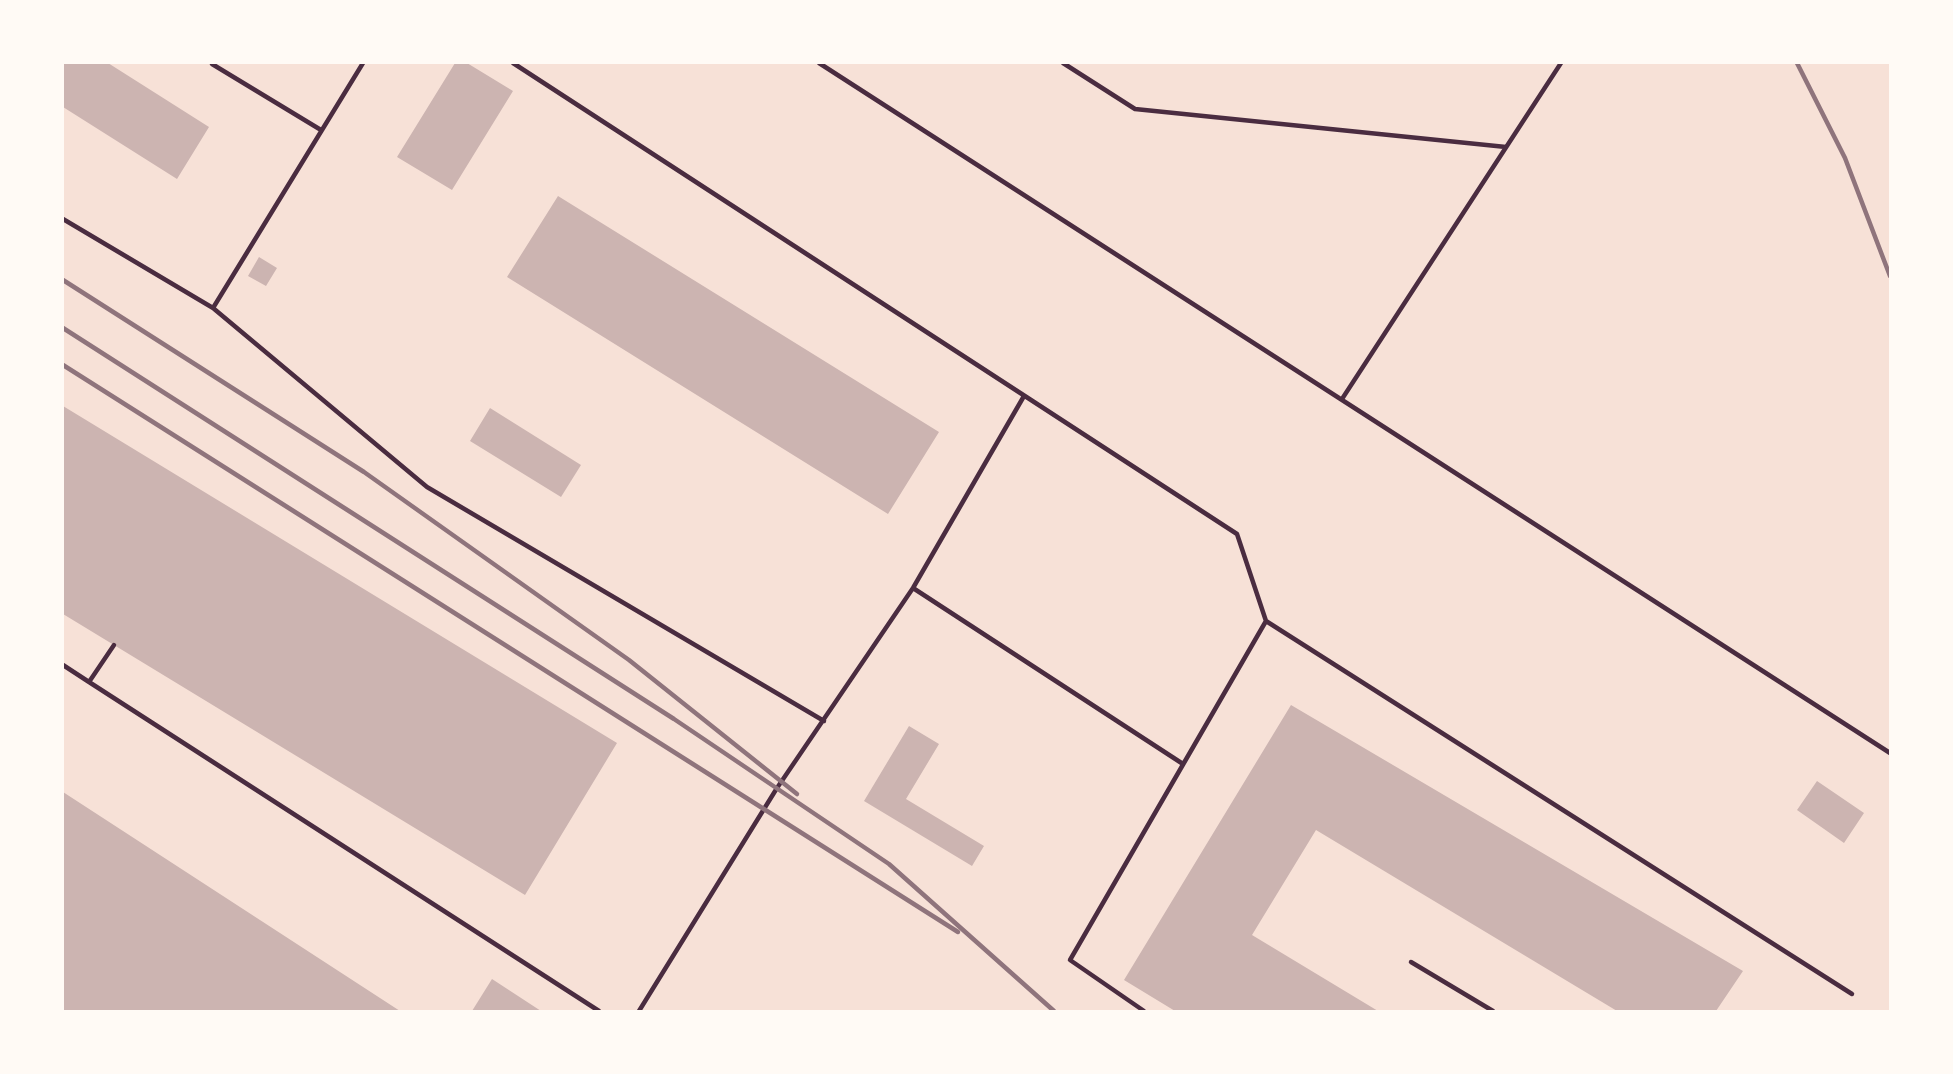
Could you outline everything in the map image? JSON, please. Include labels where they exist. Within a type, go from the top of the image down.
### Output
[{"type":"lane","points":[[213,308],[363,63]]},
{"type":"lane","points":[[513,63],[1237,534],[1266,621],[1852,994]]},
{"type":"lane","points":[[819,63],[1890,753]]},
{"type":"lane","points":[[1063,63],[1135,109],[1506,147]]},
{"type":"lane","points":[[1342,399],[1561,63]]},
{"type":"lane","points":[[212,64],[321,130]]},
{"type":"lane","points":[[63,219],[213,308],[427,487],[824,721]]},
{"type":"lane","points":[[639,1011],[777,788],[913,588],[1024,396]]},
{"type":"lane","points":[[913,588],[1182,764]]},
{"type":"lane","points":[[1144,1011],[1070,960],[1266,621]]},
{"type":"lane","points":[[89,682],[114,645]]},
{"type":"lane","points":[[63,665],[599,1011]]},
{"type":"lane","points":[[1411,962],[1493,1011]]},
{"type":"building","points":[[63,63],[108,63],[209,127],[177,179],[63,107]]},
{"type":"building","points":[[455,63],[467,63],[513,91],[452,190],[397,157]]},
{"type":"building","points":[[558,196],[939,432],[888,514],[507,277]]},
{"type":"building","points":[[259,257],[277,268],[266,286],[248,276]]},
{"type":"building","points":[[63,406],[617,743],[525,895],[63,614]]},
{"type":"building","points":[[490,408],[581,465],[561,497],[470,441]]},
{"type":"building","points":[[1291,705],[1743,971],[1716,1011],[1617,1011],[1316,830],[1252,935],[1378,1011],[1175,1011],[1124,980]]},
{"type":"building","points":[[909,726],[939,744],[906,799],[984,846],[972,866],[864,801]]},
{"type":"building","points":[[1817,781],[1864,813],[1844,843],[1797,810]]},
{"type":"building","points":[[63,792],[400,1011],[63,1011]]},
{"type":"building","points":[[492,979],[541,1011],[472,1011]]},
{"type":"railway","points":[[1797,63],[1845,158],[1890,276]]},
{"type":"railway","points":[[63,280],[364,472],[629,660],[797,794]]},
{"type":"railway","points":[[63,328],[674,719],[889,864],[1054,1011]]},
{"type":"railway","points":[[63,365],[958,932]]}]
